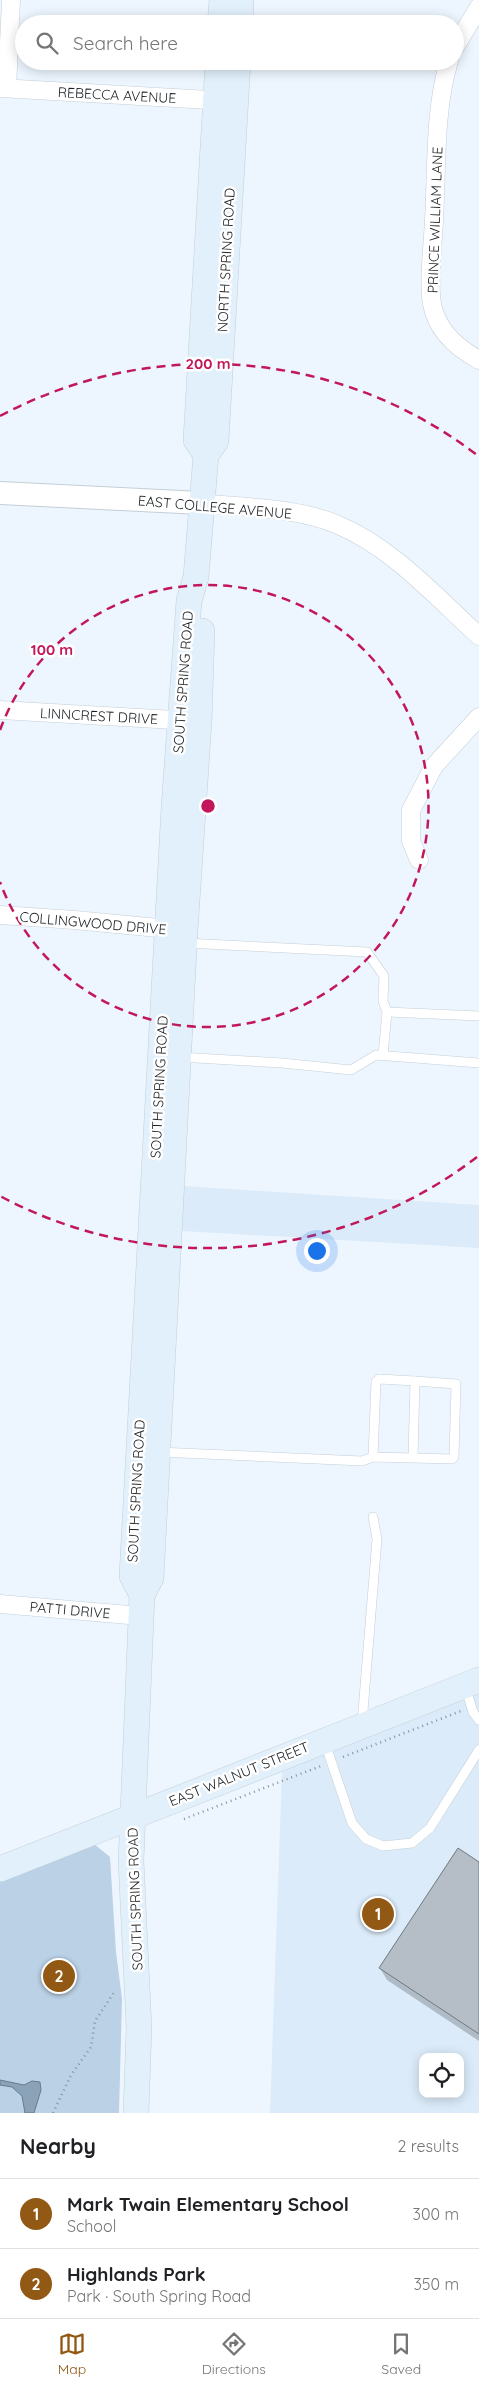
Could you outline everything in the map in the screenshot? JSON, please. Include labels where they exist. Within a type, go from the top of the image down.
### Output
[{"type":"main road","points":[[221,15],[222,0]]},
{"type":"main road","points":[[240,15],[241,0]]},
{"type":"main road","name":"NORTH SPRING ROAD","points":[[201,503],[206,455],[216,441],[225,101],[220,70]]},
{"type":"main road","name":"NORTH SPRING ROAD","points":[[225,101],[235,70]]},
{"type":"main road","name":"SOUTH SPRING ROAD","points":[[136,2113],[139,2019],[132,1904],[132,1818],[136,1782],[142,1605],[151,1578],[148,1452],[173,1052],[189,721],[202,593],[196,577],[201,503]]},
{"type":"main road","name":"EAST WALNUT STREET","points":[[0,1869],[472,1683]]},
{"type":"street","points":[[3,88],[11,0]]},
{"type":"street","points":[[464,32],[479,7]]},
{"type":"street","name":"PRINCE WILLIAM LANE","points":[[448,70],[440,116],[432,260],[432,304],[442,328],[457,348],[479,360]]},
{"type":"street","name":"REBECCA AVENUE","points":[[3,88],[225,101]]},
{"type":"street","name":"EAST COLLEGE AVENUE","points":[[0,493],[201,503],[294,513],[335,524],[369,540],[396,561],[479,636]]},
{"type":"street","name":"LINNCREST DRIVE","points":[[0,710],[189,721]]},
{"type":"street","points":[[419,860],[411,841],[411,810],[434,766],[479,717]]},
{"type":"street","name":"COLLINGWOOD DRIVE","points":[[0,915],[75,920],[179,934]]},
{"type":"street","name":"PATTI DRIVE","points":[[0,1604],[142,1605]]},
{"type":"lane","points":[[179,934],[367,952],[384,976],[383,1001],[387,1012],[383,1055]]},
{"type":"lane","points":[[387,1012],[479,1016]]},
{"type":"lane","points":[[173,1052],[351,1070],[376,1055],[479,1063]]},
{"type":"lane","points":[[148,1452],[362,1461],[373,1456],[449,1460],[454,1456],[456,1384],[377,1380],[373,1456]]},
{"type":"lane","points":[[413,1457],[416,1381]]},
{"type":"lane","points":[[362,1726],[377,1539],[373,1517]]},
{"type":"lane","points":[[472,1683],[474,1712],[479,1720]]},
{"type":"lane","points":[[324,1741],[352,1823],[366,1838],[383,1846],[412,1843],[430,1828],[479,1750]]},
{"type":"path","points":[[351,1754],[452,1714]]},
{"type":"path","points":[[176,1821],[196,1816],[308,1771]]},
{"type":"path","points":[[53,2113],[71,2075],[91,2047],[95,2021],[115,1992]]},
{"type":"shaded area","points":[[183,1186],[479,1205],[479,1248],[182,1231]]},
{"type":"shaded area","points":[[479,1694],[479,2113],[270,2113],[282,1771]]},
{"type":"shaded area","points":[[94,1844],[110,1857],[116,1952],[122,1999],[119,2113],[0,2113],[0,1878]]},
{"type":"shaded area","points":[[0,2080],[24,2085],[32,2081],[40,2082],[41,2090],[34,2113],[25,2113],[22,2096],[12,2087],[0,2085]]},
{"type":"building","points":[[458,1848],[479,1862],[479,2034],[379,1968]]},
{"type":"place","name":"Mark Twain Elementary School","points":[[378,1914]]},
{"type":"place","name":"Highlands Park","points":[[59,1976]]}]
